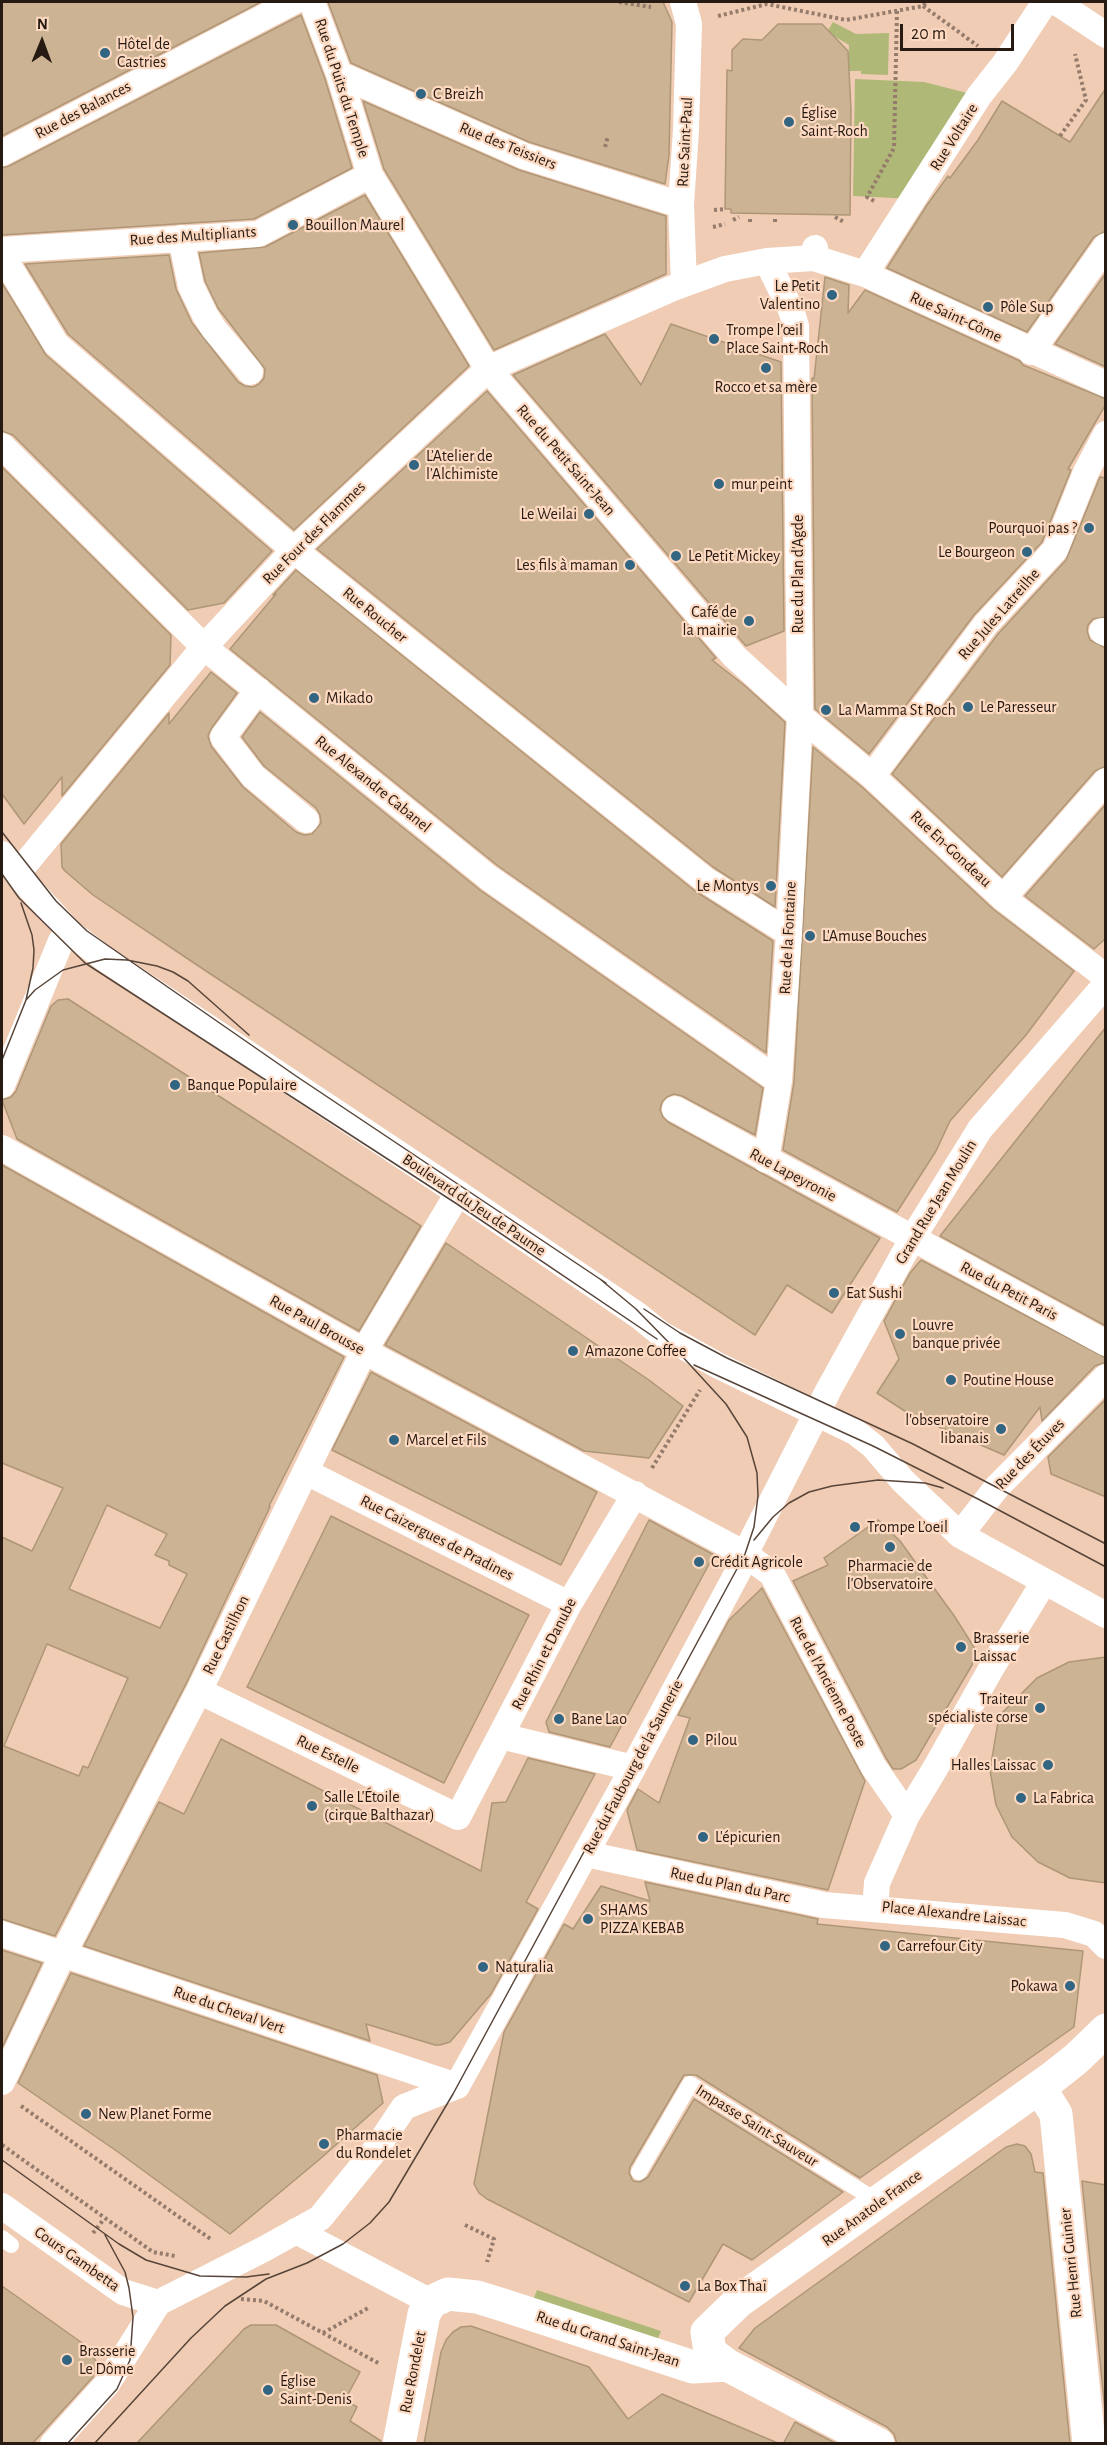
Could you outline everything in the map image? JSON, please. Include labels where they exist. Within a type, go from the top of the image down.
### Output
[{"type":"street","name":"Rue des Balances","points":[[2,153],[293,2]]},
{"type":"street","name":"Rue du Puits du Temple","points":[[312,2],[339,74],[370,175]]},
{"type":"street","points":[[1056,4],[1106,35]]},
{"type":"street","name":"Rue Voltaire","points":[[865,274],[979,96],[1056,4]]},
{"type":"street","name":"Rue Saint-Paul","points":[[684,283],[681,205],[686,130],[686,13]]},
{"type":"street","name":"Rue des Teissiers","points":[[339,74],[524,156],[681,205]]},
{"type":"street","name":"Rue des Multipliants","points":[[2,250],[258,234],[370,175]]},
{"type":"street","name":"Rue du Petit Saint-Jean","points":[[370,175],[488,369],[734,657],[800,716]]},
{"type":"street","points":[[181,238],[191,286],[205,315],[250,372]]},
{"type":"street","points":[[1031,352],[1106,246]]},
{"type":"street","name":"Rue Saint-Côme","points":[[815,253],[1106,384]]},
{"type":"street","name":"Rue Four des Flammes","points":[[17,874],[204,647],[294,550],[488,369],[684,283],[725,269],[815,253]]},
{"type":"street","name":"Rue Roucher","points":[[2,255],[56,344],[294,550],[705,879],[789,933]]},
{"type":"street","name":"Rue du Plan d'Agde","points":[[767,261],[791,310],[796,326],[800,716]]},
{"type":"street","name":"Rue Jules Latreilhe","points":[[872,776],[986,624],[1055,550],[1086,472],[1106,434]]},
{"type":"street","name":"Rue Alexandre Cabanel","points":[[2,446],[204,647],[489,878],[779,1081]]},
{"type":"street","points":[[258,690],[223,737],[254,776],[306,820]]},
{"type":"street","name":"Rue En-Gondeau","points":[[800,716],[872,776],[1003,898],[1106,977]]},
{"type":"street","name":"Rue de la Fontaine","points":[[766,1160],[779,1081],[800,716]]},
{"type":"street","points":[[1003,898],[1106,781]]},
{"type":"street","name":"Boulevard du Jeu de Paume","points":[[2,854],[17,874],[71,933],[105,959],[458,1193],[630,1310],[661,1334],[719,1366],[855,1432],[873,1446],[903,1481],[960,1535],[1106,1615]]},
{"type":"street","points":[[2,1085],[61,941],[71,933]]},
{"type":"street","name":"Grand Rue Jean Moulin","points":[[802,1443],[912,1239],[980,1129],[1106,984]]},
{"type":"street","name":"Rue Lapeyronie","points":[[675,1109],[912,1239]]},
{"type":"street","name":"Rue Paul Brousse","points":[[2,1148],[364,1352],[636,1494],[745,1554]]},
{"type":"street","name":"Rue Castilhon","points":[[6,2090],[63,1954],[198,1691],[364,1352],[458,1193]]},
{"type":"street","name":"Rue du Petit Paris","points":[[912,1239],[1106,1343]]},
{"type":"street","name":"Rue des Étuves","points":[[960,1535],[997,1487],[1106,1377]]},
{"type":"street","name":"Rue du Faubourg de la Saunerie","points":[[457,2086],[633,1768],[741,1566],[802,1443]]},
{"type":"street","name":"Rue Caizergues de Pradines","points":[[306,1472],[569,1604]]},
{"type":"street","name":"Rue Rhin et Danube","points":[[458,1817],[569,1604],[636,1494]]},
{"type":"street","name":"Rue de l'Ancienne Poste","points":[[745,1554],[772,1575],[873,1766],[907,1815]]},
{"type":"street","name":"Place Alexandre Laissac","points":[[1044,1582],[907,1815],[877,1882],[875,1908],[1065,1925],[1094,1934],[1106,1946]]},
{"type":"street","name":"Rue Estelle","points":[[198,1691],[458,1817]]},
{"type":"street","points":[[501,1736],[633,1768]]},
{"type":"street","name":"Rue du Plan du Parc","points":[[586,1854],[824,1905],[875,1908]]},
{"type":"street","name":"Rue du Cheval Vert","points":[[2,1934],[457,2086]]},
{"type":"street","points":[[1039,2087],[1076,2059],[1106,2030]]},
{"type":"street","points":[[52,2444],[107,2384],[158,2303],[320,2218],[376,2149],[404,2107],[457,2086]]},
{"type":"street","name":"Rue Anatole France","points":[[727,2366],[710,2352],[707,2332],[739,2301],[880,2203],[1039,2087]]},
{"type":"street","name":"Rue Henri Guinier","points":[[1039,2087],[1056,2114],[1089,2444]]},
{"type":"street","name":"Cours Gambetta","points":[[2,2206],[123,2292],[158,2303]]},
{"type":"street","points":[[296,2231],[430,2302]]},
{"type":"street","name":"Rue du Grand Saint-Jean","points":[[430,2302],[448,2294],[477,2297],[693,2367],[727,2366],[878,2444]]},
{"type":"street","name":"Rue Rondelet","points":[[399,2444],[424,2314],[430,2302]]},
{"type":"lane","name":"Impasse Saint-Sauveur","points":[[639,2172],[690,2084],[880,2203]]},
{"type":"path","points":[[686,13],[767,3],[846,20],[922,6],[927,2]]},
{"type":"path","points":[[1056,4],[1086,100],[1060,136]]},
{"type":"path","points":[[922,6],[951,29],[1005,63]]},
{"type":"path","points":[[876,202],[867,197],[894,148],[897,11]]},
{"type":"path","points":[[710,210],[725,209]]},
{"type":"path","points":[[750,216],[750,222]]},
{"type":"path","points":[[775,216],[775,222]]},
{"type":"path","points":[[734,220],[740,217]]},
{"type":"path","points":[[835,217],[844,222]]},
{"type":"path","points":[[636,1494],[705,1382],[719,1366]]},
{"type":"path","points":[[6,2090],[215,2242]]},
{"type":"path","points":[[2,2145],[153,2252],[181,2258]]},
{"type":"path","points":[[465,2225],[494,2239],[487,2261]]},
{"type":"path","points":[[236,2298],[264,2301],[389,2369],[413,2373]]},
{"type":"green space","points":[[833,22],[856,34],[889,33],[888,75],[848,71],[849,45],[827,32]]},
{"type":"green space","points":[[855,79],[924,82],[979,96],[915,199],[853,196]]},
{"type":"green space","points":[[537,2290],[661,2331],[656,2344],[532,2303]]},
{"type":"building","points":[[2,2],[261,2],[2,136]]},
{"type":"building","points":[[328,2],[663,2],[672,22],[669,155],[665,184],[529,142],[351,63]]},
{"type":"building","points":[[301,15],[325,79],[352,168],[254,219],[2,235],[2,168]]},
{"type":"building","name":"Église Saint-Roch","points":[[778,24],[822,24],[848,51],[851,110],[850,215],[731,213],[731,209],[725,209],[727,70],[732,71],[732,50],[743,39],[762,40]]},
{"type":"building","points":[[1106,88],[1106,231],[1094,237],[1027,332],[887,268],[927,205],[978,140],[1002,101],[1070,142]]},
{"type":"building","points":[[363,101],[519,170],[666,216],[666,274],[494,350],[384,169]]},
{"type":"building","points":[[365,195],[469,366],[294,530],[68,334],[25,264],[169,255],[176,289],[192,323],[238,382],[253,387],[264,378],[265,369],[218,308],[205,281],[199,253],[265,247]]},
{"type":"building","points":[[1106,273],[1106,367],[1055,344]]},
{"type":"building","points":[[825,277],[849,285],[848,313],[865,290],[1020,361],[1023,365],[1106,399],[1106,404],[1068,469],[1071,470],[1042,542],[974,615],[869,754],[815,709],[812,378],[814,379]]},
{"type":"building","points":[[2,283],[46,355],[272,551],[224,603],[188,610],[13,435],[2,431]]},
{"type":"building","points":[[671,324],[781,362],[784,631],[746,646],[513,375],[605,334],[641,385]]},
{"type":"building","points":[[487,391],[716,658],[712,660],[785,722],[775,907],[713,867],[317,549]]},
{"type":"building","points":[[2,467],[171,635],[170,665],[62,796],[62,777],[24,824],[2,794]]},
{"type":"building","points":[[1100,477],[1106,478],[1106,617],[1093,619],[1087,631],[1090,640],[1106,648],[1106,766],[1095,771],[1002,877],[892,774],[998,634],[1066,560]]},
{"type":"building","points":[[296,570],[695,891],[773,941],[766,1053],[498,866],[230,649]]},
{"type":"building","points":[[211,672],[237,693],[211,729],[208,736],[211,746],[243,787],[296,832],[304,835],[312,834],[321,823],[320,815],[316,808],[264,766],[242,737],[260,712],[480,890],[763,1088],[755,1135],[682,1096],[674,1094],[667,1097],[662,1102],[660,1110],[668,1122],[880,1238],[832,1313],[787,1285],[755,1335],[191,961],[93,895],[65,871],[62,867],[61,844],[169,713],[169,724]]},
{"type":"building","points":[[813,747],[862,787],[993,909],[1074,971],[1026,1035],[950,1121],[936,1151],[897,1212],[783,1150],[794,1082]]},
{"type":"building","points":[[1106,804],[1106,938],[1094,949],[1025,896]]},
{"type":"building","points":[[68,999],[421,1226],[359,1331],[17,1139],[2,1100],[11,1097],[16,1091],[51,1006],[58,1000]]},
{"type":"building","points":[[1106,1027],[1106,1326],[940,1236]]},
{"type":"building","points":[[2,1165],[344,1357],[269,1506],[186,1684],[55,1936],[2,1919],[2,1537],[32,1551],[63,1488],[2,1463]],"holes":[[[107,1505],[167,1534],[155,1555],[169,1561],[169,1565],[187,1574],[160,1628],[69,1589]],[[47,1644],[128,1678],[88,1768],[83,1766],[79,1776],[4,1746]]]},
{"type":"building","points":[[446,1243],[649,1380],[683,1406],[649,1458],[584,1451],[385,1345]]},
{"type":"building","points":[[921,1260],[1106,1358],[1106,1362],[1095,1366],[1042,1421],[1040,1407],[1004,1455],[911,1415],[877,1393],[899,1359],[884,1321],[910,1273]]},
{"type":"building","points":[[371,1372],[597,1492],[561,1565],[332,1450]]},
{"type":"building","points":[[1106,1399],[1106,1497],[1051,1474],[1048,1457]]},
{"type":"building","points":[[331,1516],[529,1615],[444,1783],[247,1687]]},
{"type":"building","points":[[649,1520],[714,1555],[610,1747],[549,1732],[546,1722]]},
{"type":"building","points":[[878,1520],[900,1541],[955,1617],[975,1649],[972,1665],[916,1760],[901,1769],[893,1769],[886,1758],[793,1581],[828,1565],[824,1558]]},
{"type":"building","points":[[762,1588],[865,1781],[828,1890],[637,1850],[627,1810],[638,1789],[659,1803],[690,1718],[678,1715],[729,1620]]},
{"type":"building","name":"Halles Laissac","points":[[1106,1657],[1106,1883],[1070,1878],[1038,1862],[1012,1837],[996,1805],[990,1770],[999,1716],[1037,1678],[1069,1662]]},
{"type":"building","points":[[221,1739],[481,1871],[492,1803],[506,1802],[528,1758],[595,1774],[526,1902],[538,1909],[491,1994],[450,2042],[435,2045],[366,2024],[370,2041],[84,1946],[159,1802],[184,1814]]},
{"type":"building","points":[[645,1882],[818,1919],[817,1924],[1083,1951],[1074,2027],[860,2178],[696,2075],[684,2075],[630,2167],[629,2173],[633,2181],[640,2182],[648,2177],[694,2099],[843,2192],[752,2260],[723,2244],[689,2302],[487,2199],[479,2193],[474,2184],[504,2032],[564,1924],[573,1929],[601,1886],[650,1901]]},
{"type":"building","points":[[2,1950],[42,1963],[2,2048]]},
{"type":"building","points":[[71,1973],[377,2075],[383,2103],[230,2234],[118,2152],[18,2083]]},
{"type":"building","points":[[1017,2144],[1025,2146],[1031,2154],[1035,2172],[1043,2173],[1070,2444],[897,2444],[894,2434],[887,2427],[739,2348],[755,2328],[1006,2147]]},
{"type":"building","points":[[1082,2181],[1106,2185],[1106,2421]]},
{"type":"building","points":[[2,2286],[85,2345],[96,2361],[93,2377],[32,2444],[2,2444]]},
{"type":"building","name":"Église Saint-Denis","points":[[251,2325],[276,2325],[360,2372],[345,2400],[357,2407],[350,2421],[381,2441],[381,2444],[136,2444],[244,2329]]},
{"type":"building","points":[[471,2326],[589,2367],[628,2419],[662,2394],[780,2444],[424,2444],[441,2352],[446,2340],[453,2332],[461,2327]]},
{"type":"building","points":[[795,2422],[837,2444],[783,2444]]},
{"type":"tram line","points":[[2,832],[56,901],[87,931],[296,1076],[606,1283]]},
{"type":"tram line","points":[[2,874],[19,898],[85,963],[457,1204],[657,1339]]},
{"type":"tram line","points":[[2,1060],[26,1000],[33,968],[32,935],[21,903]]},
{"type":"tram line","points":[[26,1000],[35,990],[63,970],[105,959],[127,960],[157,966],[188,981],[249,1035]]},
{"type":"tram line","points":[[94,2444],[191,2338],[225,2306],[266,2279],[307,2263],[343,2244],[370,2223],[389,2202],[453,2094],[745,1554],[754,1527],[758,1496],[757,1473],[747,1437],[726,1404],[681,1355],[636,1309],[600,1279]]},
{"type":"tram line","points":[[644,1309],[680,1333],[727,1358],[913,1444],[1106,1544]]},
{"type":"tram line","points":[[694,1365],[873,1446],[1106,1567]]},
{"type":"tram line","points":[[754,1540],[773,1517],[789,1503],[809,1492],[832,1486],[878,1480],[925,1483],[943,1488]]},
{"type":"tram line","points":[[2,2160],[119,2244],[146,2260],[200,2276],[246,2277],[269,2274]]},
{"type":"tram line","points":[[67,2444],[117,2389],[130,2360],[133,2317],[129,2288],[125,2272],[105,2235]]},
{"type":"place","name":"Hôtel de Castries","points":[[105,53]]},
{"type":"place","name":"C Breizh","points":[[421,94]]},
{"type":"place","name":"Église Saint-Roch","points":[[789,122]]},
{"type":"place","name":"Bouillon Maurel","points":[[293,225]]},
{"type":"place","name":"Le Petit Valentino","points":[[832,295]]},
{"type":"place","name":"Pôle Sup","points":[[988,307]]},
{"type":"place","name":"Trompe l'œil Place Saint-Roch","points":[[714,339]]},
{"type":"place","name":"Rocco et sa mère","points":[[766,368]]},
{"type":"place","name":"L’Atelier de l’Alchimiste","points":[[414,465]]},
{"type":"place","name":"mur peint","points":[[719,484]]},
{"type":"place","name":"Le Weilai","points":[[589,514]]},
{"type":"place","name":"Pourquoi pas ?","points":[[1089,528]]},
{"type":"place","name":"Le Bourgeon","points":[[1027,552]]},
{"type":"place","name":"Le Petit Mickey","points":[[676,556]]},
{"type":"place","name":"Les fils à maman","points":[[630,565]]},
{"type":"place","name":"Café de la mairie","points":[[749,621]]},
{"type":"place","name":"Mikado","points":[[314,698]]},
{"type":"place","name":"Le Paresseur","points":[[968,707]]},
{"type":"place","name":"La Mamma St Roch","points":[[826,710]]},
{"type":"place","name":"Le Montys","points":[[771,886]]},
{"type":"place","name":"L'Amuse Bouches","points":[[810,936]]},
{"type":"place","name":"Banque Populaire","points":[[175,1085]]},
{"type":"place","name":"Eat Sushi","points":[[834,1293]]},
{"type":"place","name":"Louvre banque privée","points":[[900,1334]]},
{"type":"place","name":"Amazone Coffee","points":[[573,1351]]},
{"type":"place","name":"Poutine House","points":[[951,1380]]},
{"type":"place","name":"l'observatoire libanais","points":[[1001,1429]]},
{"type":"place","name":"Marcel et Fils","points":[[394,1440]]},
{"type":"place","name":"Trompe L’oeil","points":[[855,1527]]},
{"type":"place","name":"Pharmacie de l'Observatoire","points":[[890,1547]]},
{"type":"place","name":"Crédit Agricole","points":[[699,1562]]},
{"type":"place","name":"Brasserie Laissac","points":[[961,1647]]},
{"type":"place","name":"Traiteur spécialiste corse","points":[[1040,1708]]},
{"type":"place","name":"Bane Lao","points":[[559,1719]]},
{"type":"place","name":"Pilou","points":[[693,1740]]},
{"type":"place","name":"Halles Laissac","points":[[1048,1765]]},
{"type":"place","name":"La Fabrica","points":[[1021,1798]]},
{"type":"place","name":"Salle L'Étoile (cirque Balthazar)","points":[[312,1806]]},
{"type":"place","name":"L'épicurien","points":[[703,1837]]},
{"type":"place","name":"SHAMS PIZZA KEBAB","points":[[588,1919]]},
{"type":"place","name":"Carrefour City","points":[[885,1946]]},
{"type":"place","name":"Naturalia","points":[[483,1967]]},
{"type":"place","name":"Pokawa","points":[[1070,1986]]},
{"type":"place","name":"New Planet Forme","points":[[86,2114]]},
{"type":"place","name":"Pharmacie du Rondelet","points":[[324,2144]]},
{"type":"place","name":"La Box Thaï","points":[[685,2286]]},
{"type":"place","name":"Brasserie Le Dôme","points":[[67,2360]]},
{"type":"place","name":"Église Saint-Denis","points":[[268,2390]]}]
